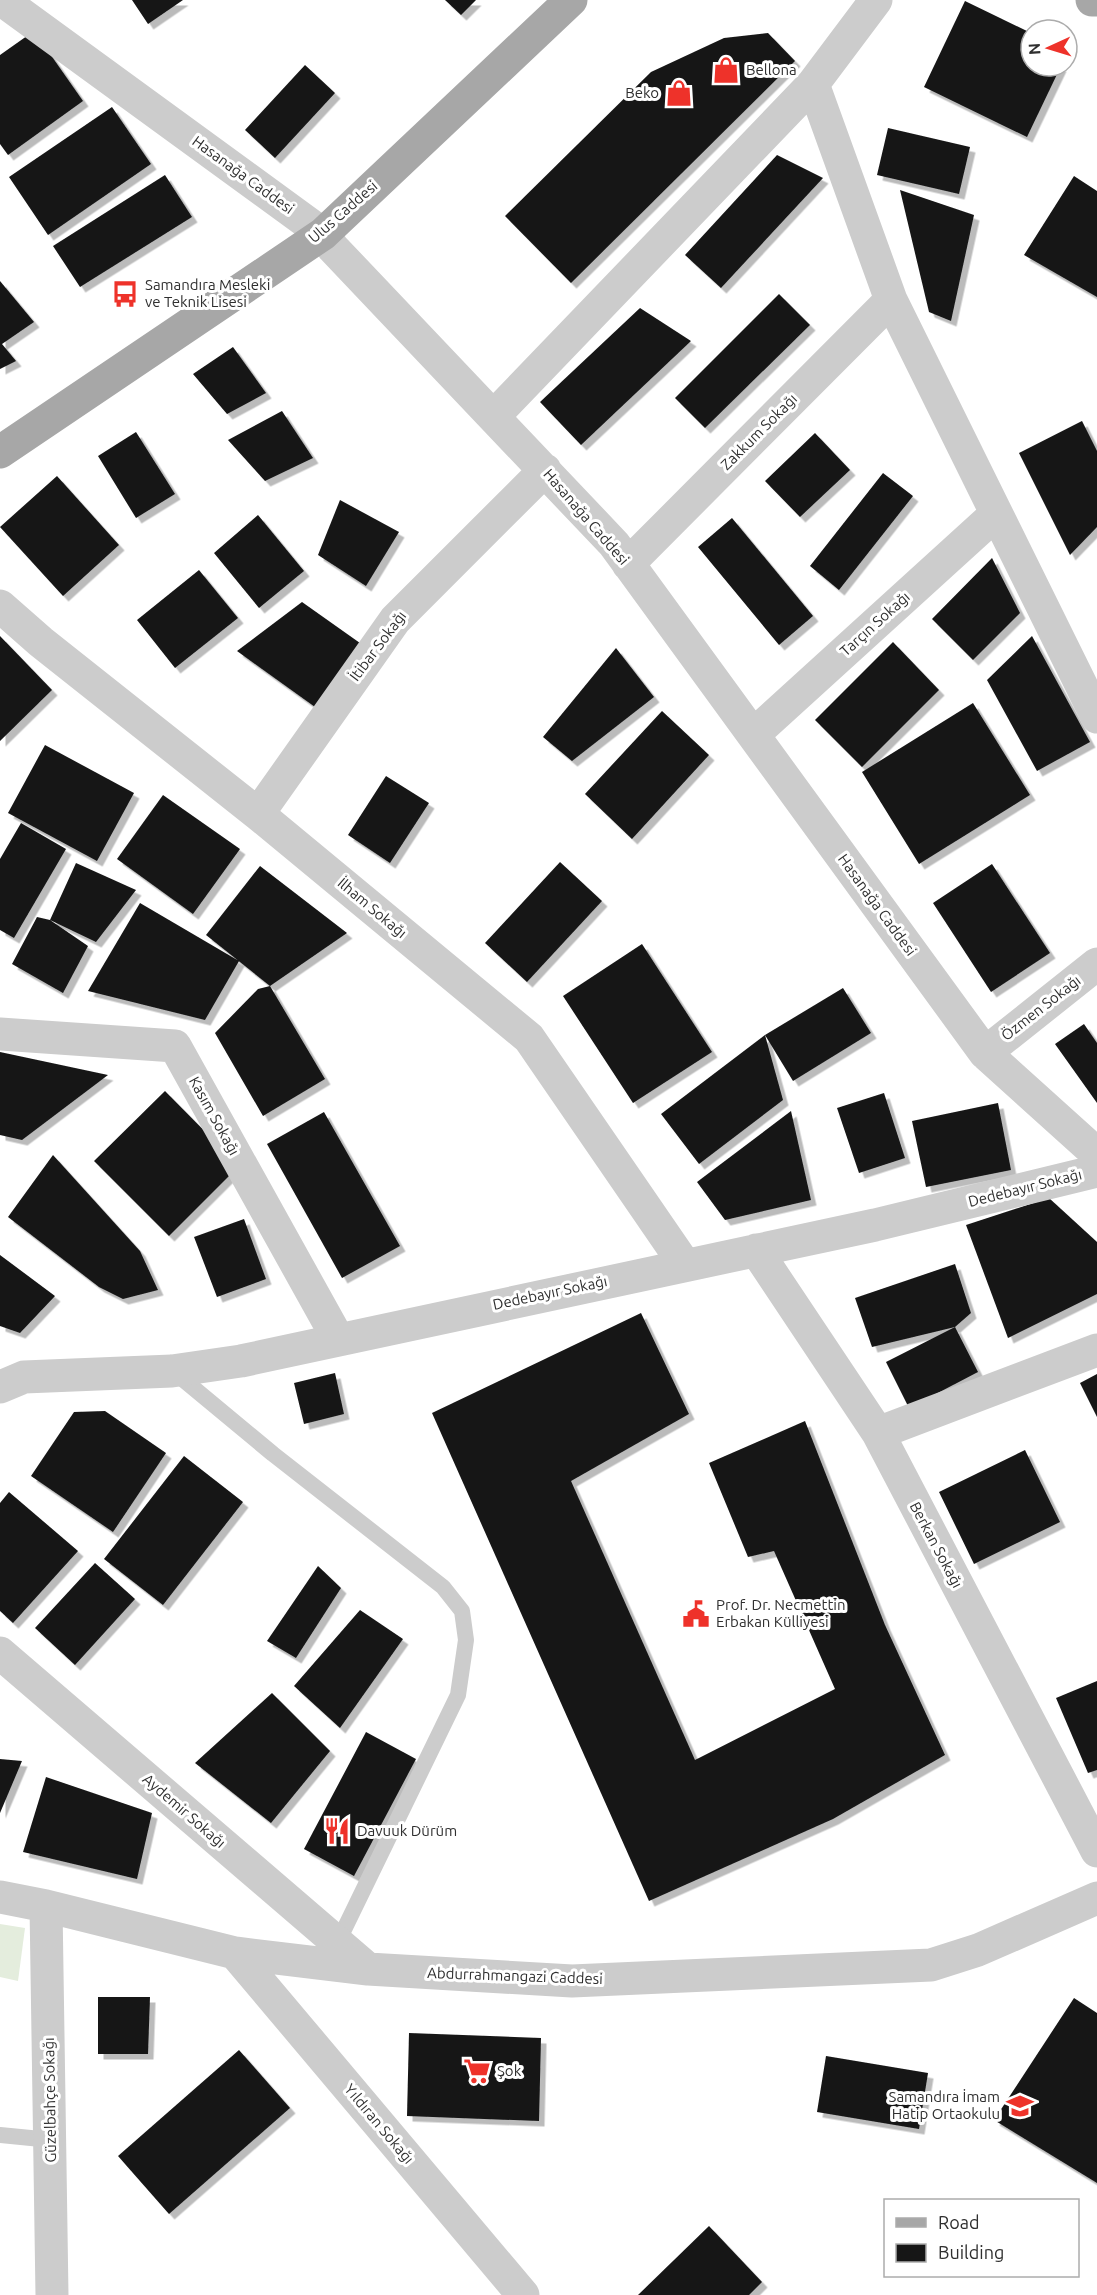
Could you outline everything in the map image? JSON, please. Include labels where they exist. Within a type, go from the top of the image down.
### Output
[{"type":"main road","points":[[1091,0],[1097,3]]},
{"type":"main road","name":"Ulus Caddesi","points":[[0,452],[323,234],[563,4]]},
{"type":"street","name":"Hasanağa Caddesi","points":[[2,0],[323,234],[333,248],[614,544],[985,1053],[1097,1154]]},
{"type":"street","points":[[494,416],[813,84],[876,0]]},
{"type":"street","points":[[813,84],[891,300],[1097,717]]},
{"type":"street","name":"Zakkum Sokağı","points":[[628,564],[891,300]]},
{"type":"street","name":"İtibar Sokağı","points":[[258,814],[395,620],[545,470]]},
{"type":"street","name":"Tarçın Sokağı","points":[[753,735],[996,514]]},
{"type":"street","name":"İlham Sokağı","points":[[0,606],[41,642],[258,814],[529,1038],[685,1265]]},
{"type":"street","name":"Özmen Sokağı","points":[[985,1053],[1097,964]]},
{"type":"street","name":"Kasım Sokağı","points":[[0,1034],[175,1046],[338,1340]]},
{"type":"street","name":"Dedebayır Sokağı","points":[[8,1375],[172,1371],[241,1361],[875,1225],[1097,1171]]},
{"type":"street","name":"Berkan Sokağı","points":[[756,1250],[878,1433],[1097,1851]]},
{"type":"street","points":[[878,1433],[1097,1350]]},
{"type":"street","name":"Aydemir Sokağı","points":[[0,1653],[368,1969]]},
{"type":"street","name":"Abdurrahmangazi Caddesi","points":[[0,1897],[46,1906],[235,1953],[368,1969],[572,1981],[931,1965],[978,1950],[1097,1898]]},
{"type":"street","name":"Güzelbahçe Sokağı","points":[[46,1906],[52,2295]]},
{"type":"street","name":"Yıldıran Sokağı","points":[[235,1953],[522,2295]]},
{"type":"lane","points":[[172,1371],[273,1455],[443,1587],[462,1611],[466,1640],[458,1695],[337,1944]]},
{"type":"lane","points":[[0,2135],[51,2140]]},
{"type":"green space","points":[[0,1924],[25,1928],[18,1981],[0,1977]]},
{"type":"building","points":[[132,0],[183,0],[148,24]]},
{"type":"building","points":[[445,0],[476,0],[461,15]]},
{"type":"building","points":[[965,1],[1019,27],[1019,78],[1055,78],[1027,137],[924,87]]},
{"type":"building","points":[[34,31],[83,101],[8,155],[0,144],[0,55]]},
{"type":"building","points":[[768,33],[795,61],[571,283],[505,216],[651,72],[724,38]]},
{"type":"building","points":[[305,65],[335,93],[275,158],[245,130]]},
{"type":"building","points":[[112,107],[151,164],[48,235],[9,177]]},
{"type":"building","points":[[888,128],[970,147],[959,194],[877,175]]},
{"type":"building","points":[[777,155],[823,178],[721,288],[685,255]]},
{"type":"building","points":[[165,175],[192,217],[80,287],[53,246]]},
{"type":"building","points":[[1074,176],[1097,191],[1097,297],[1024,255]]},
{"type":"building","points":[[900,190],[974,215],[951,321],[929,312]]},
{"type":"building","points":[[0,281],[34,322],[2,344],[16,361],[0,369]]},
{"type":"building","points":[[779,294],[810,325],[705,428],[675,398]]},
{"type":"building","points":[[640,308],[691,341],[581,445],[540,402]]},
{"type":"building","points":[[233,347],[266,393],[227,414],[193,374]]},
{"type":"building","points":[[282,411],[313,458],[265,481],[228,440]]},
{"type":"building","points":[[1082,421],[1097,451],[1097,527],[1070,555],[1019,453]]},
{"type":"building","points":[[136,432],[175,494],[136,518],[98,456]]},
{"type":"building","points":[[815,433],[850,470],[800,517],[765,481]]},
{"type":"building","points":[[883,473],[913,496],[839,590],[810,566]]},
{"type":"building","points":[[57,476],[119,545],[63,596],[0,527]]},
{"type":"building","points":[[340,500],[399,532],[366,586],[318,555]]},
{"type":"building","points":[[258,515],[304,571],[259,608],[214,553]]},
{"type":"building","points":[[732,518],[813,616],[779,645],[698,547]]},
{"type":"building","points":[[992,558],[1020,613],[973,660],[932,619]]},
{"type":"building","points":[[199,570],[238,618],[175,668],[137,620]]},
{"type":"building","points":[[302,602],[367,648],[322,712],[237,651]]},
{"type":"building","points":[[0,636],[52,690],[0,741]]},
{"type":"building","points":[[1032,636],[1090,742],[1037,771],[987,680]]},
{"type":"building","points":[[893,642],[939,690],[862,767],[815,720]]},
{"type":"building","points":[[616,648],[654,697],[572,761],[543,737]]},
{"type":"building","points":[[973,703],[1030,795],[919,864],[862,772]]},
{"type":"building","points":[[662,711],[709,755],[632,839],[585,794]]},
{"type":"building","points":[[45,745],[134,793],[97,861],[8,813]]},
{"type":"building","points":[[386,776],[429,803],[390,863],[348,835]]},
{"type":"building","points":[[163,795],[240,849],[193,914],[117,859]]},
{"type":"building","points":[[21,823],[66,849],[14,938],[0,930],[0,859]]},
{"type":"building","points":[[560,862],[602,901],[527,982],[485,943]]},
{"type":"building","points":[[76,863],[136,890],[96,942],[50,920]]},
{"type":"building","points":[[992,864],[1050,953],[991,992],[933,903]]},
{"type":"building","points":[[260,866],[347,933],[270,986],[206,935]]},
{"type":"building","points":[[140,903],[239,961],[205,1020],[88,991]]},
{"type":"building","points":[[37,917],[50,920],[88,946],[63,993],[12,964]]},
{"type":"building","points":[[642,944],[712,1052],[633,1103],[563,996]]},
{"type":"building","points":[[270,986],[325,1079],[263,1116],[215,1033],[258,989]]},
{"type":"building","points":[[843,988],[871,1033],[793,1081],[765,1035]]},
{"type":"building","points":[[1084,1024],[1097,1043],[1097,1103],[1055,1044]]},
{"type":"building","points":[[765,1035],[783,1100],[699,1164],[661,1114]]},
{"type":"building","points":[[0,1052],[108,1075],[22,1140],[0,1135]]},
{"type":"building","points":[[165,1091],[239,1166],[169,1236],[94,1161]]},
{"type":"building","points":[[884,1093],[905,1158],[859,1173],[837,1108]]},
{"type":"building","points":[[998,1103],[1011,1170],[926,1187],[912,1121]]},
{"type":"building","points":[[791,1111],[811,1200],[725,1220],[697,1182]]},
{"type":"building","points":[[324,1112],[400,1246],[342,1278],[267,1144]]},
{"type":"building","points":[[53,1155],[140,1251],[158,1290],[123,1299],[99,1287],[8,1217]]},
{"type":"building","points":[[1049,1198],[1097,1242],[1097,1294],[1008,1338],[966,1225]]},
{"type":"building","points":[[244,1219],[266,1279],[217,1297],[194,1237]]},
{"type":"building","points":[[0,1255],[55,1296],[20,1333],[0,1326]]},
{"type":"building","points":[[955,1264],[971,1313],[955,1327],[872,1347],[855,1298]]},
{"type":"building","points":[[641,1313],[689,1414],[571,1481],[695,1760],[835,1689],[774,1551],[748,1557],[709,1463],[805,1421],[885,1625],[945,1755],[833,1819],[649,1901],[432,1413]]},
{"type":"building","points":[[955,1327],[978,1372],[909,1408],[886,1362]]},
{"type":"building","points":[[335,1373],[344,1414],[304,1424],[294,1383]]},
{"type":"building","points":[[1097,1374],[1097,1417],[1080,1383]]},
{"type":"building","points":[[105,1411],[166,1453],[113,1532],[31,1476],[74,1412]]},
{"type":"building","points":[[1025,1450],[1060,1522],[974,1564],[939,1492]]},
{"type":"building","points":[[184,1456],[243,1502],[163,1605],[104,1559]]},
{"type":"building","points":[[9,1492],[78,1551],[13,1623],[0,1611],[0,1503]]},
{"type":"building","points":[[95,1563],[135,1599],[75,1665],[35,1628]]},
{"type":"building","points":[[318,1566],[341,1588],[296,1658],[267,1641]]},
{"type":"building","points":[[360,1610],[403,1639],[340,1728],[294,1686]]},
{"type":"building","points":[[1097,1681],[1097,1770],[1088,1773],[1056,1698]]},
{"type":"building","points":[[272,1693],[330,1751],[271,1823],[195,1763]]},
{"type":"building","points":[[366,1732],[416,1759],[354,1876],[304,1849]]},
{"type":"building","points":[[0,1759],[22,1761],[0,1813]]},
{"type":"building","points":[[46,1777],[152,1813],[137,1879],[23,1852]]},
{"type":"building","points":[[98,1997],[150,1997],[148,2054],[98,2054]]},
{"type":"building","points":[[1074,1998],[1097,2013],[1097,2183],[994,2120]]},
{"type":"building","points":[[409,2033],[541,2038],[539,2121],[407,2116]]},
{"type":"building","points":[[239,2050],[290,2108],[169,2214],[118,2156]]},
{"type":"building","points":[[826,2056],[928,2073],[919,2129],[817,2112]]},
{"type":"building","points":[[709,2226],[762,2282],[749,2295],[638,2295]]},
{"type":"place","name":"Bellona","points":[[726,70]]},
{"type":"place","name":"Beko","points":[[679,93]]},
{"type":"place","name":"Samandıra Mesleki ve Teknik Lisesi","points":[[125,294]]},
{"type":"place","name":"Prof. Dr. Necmettin Erbakan Külliyesi","points":[[696,1614]]},
{"type":"place","name":"Davuuk Dürüm","points":[[337,1831]]},
{"type":"place","name":"Şok","points":[[477,2071]]},
{"type":"place","name":"Samandıra İmam Hatip Ortaokulu","points":[[1020,2106]]}]
